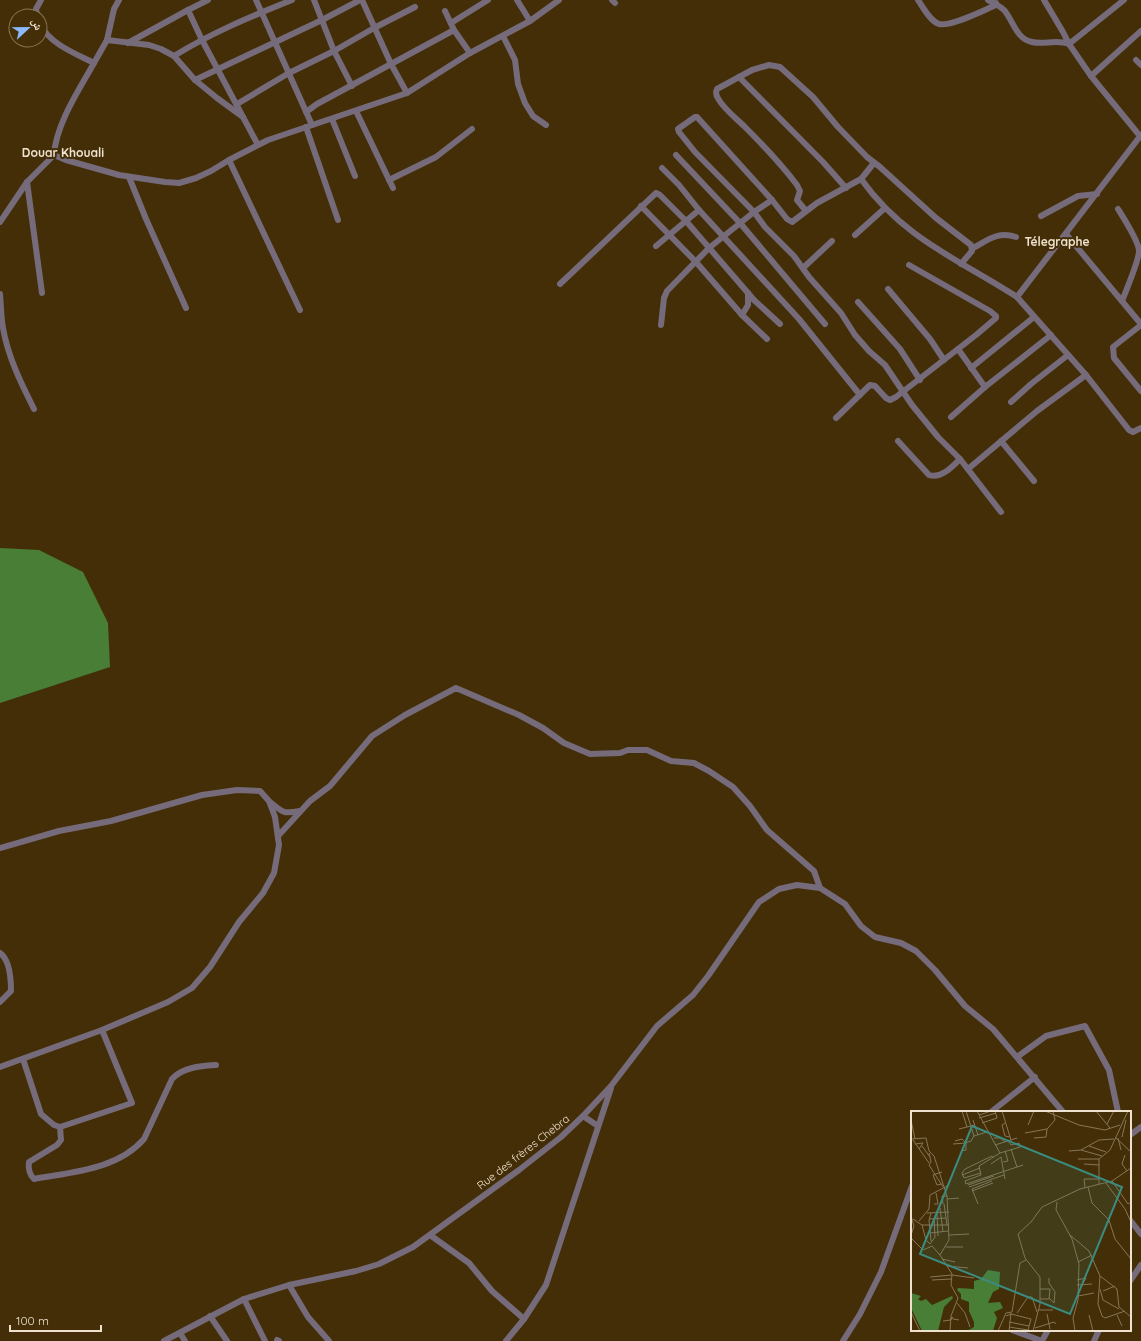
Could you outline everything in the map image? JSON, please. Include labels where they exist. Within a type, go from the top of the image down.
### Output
[{"type":"street","points":[[0,222],[26,182],[54,154],[55,145],[64,120],[106,40],[114,9],[119,0]]},
{"type":"street","points":[[128,43],[208,0]]},
{"type":"street","points":[[256,0],[290,73],[306,112],[338,220]]},
{"type":"street","points":[[174,56],[202,40],[261,12],[292,0]]},
{"type":"street","points":[[314,0],[334,51],[352,86]]},
{"type":"street","points":[[195,80],[275,43],[361,0],[391,64],[407,93]]},
{"type":"street","points":[[451,23],[488,0]]},
{"type":"street","points":[[517,0],[530,21]]},
{"type":"street","points":[[54,154],[66,160],[119,176],[179,183],[196,178],[258,145],[407,93],[470,53],[530,21],[559,0]]},
{"type":"street","points":[[918,0],[932,20],[939,24],[958,20],[995,2]]},
{"type":"street","points":[[988,0],[995,2],[1005,11],[1019,34],[1025,40],[1032,42],[1061,41],[1069,44]]},
{"type":"street","points":[[1017,297],[1141,135],[1090,76],[1069,44],[1044,0]]},
{"type":"street","points":[[1069,44],[1124,0]]},
{"type":"street","points":[[237,104],[290,73],[416,7]]},
{"type":"street","points":[[188,10],[217,69],[258,145]]},
{"type":"street","points":[[445,11],[454,30],[470,53]]},
{"type":"street","points":[[306,112],[317,104],[454,30]]},
{"type":"street","points":[[1090,76],[1141,31]]},
{"type":"street","points":[[48,36],[52,40],[94,63]]},
{"type":"street","points":[[503,36],[515,60],[518,84],[525,103],[533,116],[546,125]]},
{"type":"street","points":[[106,40],[162,49],[174,56],[195,80],[244,118]]},
{"type":"street","points":[[806,211],[797,200],[800,191],[798,185],[767,149],[744,125],[734,118],[716,96],[717,89],[760,67],[780,67],[813,97],[838,127],[867,157],[936,218],[969,243],[973,248]]},
{"type":"street","points":[[739,77],[823,162],[846,188]]},
{"type":"street","points":[[356,111],[393,188]]},
{"type":"street","points":[[874,163],[861,179],[817,204],[795,220],[790,221],[697,116],[678,129],[695,152],[754,212],[765,227],[789,251],[841,313],[854,335],[889,370],[912,405],[938,437],[960,459],[1001,512]]},
{"type":"street","points":[[332,119],[355,176]]},
{"type":"street","points":[[389,180],[436,157],[472,129]]},
{"type":"street","points":[[676,155],[740,223],[825,324]]},
{"type":"street","points":[[229,160],[300,310]]},
{"type":"street","points":[[662,168],[799,319],[860,395]]},
{"type":"street","points":[[129,177],[186,308]]},
{"type":"street","points":[[861,179],[871,193],[885,208],[913,234],[1017,297],[1086,375],[1129,430],[1133,432],[1141,428]]},
{"type":"street","points":[[26,182],[42,293]]},
{"type":"street","points":[[560,284],[656,193],[660,195],[686,221],[748,293],[780,324]]},
{"type":"street","points":[[1041,216],[1078,196],[1097,194]]},
{"type":"street","points":[[661,325],[664,298],[667,291],[709,248],[754,212],[772,200]]},
{"type":"street","points":[[641,206],[696,262],[742,315],[767,339]]},
{"type":"street","points":[[855,235],[885,208]]},
{"type":"street","points":[[1118,209],[1136,242],[1139,251],[1122,301]]},
{"type":"street","points":[[656,246],[699,210]]},
{"type":"street","points":[[961,264],[973,248],[999,235],[1007,234],[1016,237]]},
{"type":"street","points":[[1066,234],[1141,325],[1113,347],[1114,358],[1141,391]]},
{"type":"street","points":[[803,268],[832,241]]},
{"type":"street","points":[[836,418],[870,385],[873,384],[886,398],[890,400],[903,393],[993,322],[996,316],[958,292],[909,265]]},
{"type":"street","points":[[888,289],[930,339],[944,360]]},
{"type":"street","points":[[742,315],[748,305],[748,293]]},
{"type":"street","points":[[0,294],[3,328],[11,358],[34,409]]},
{"type":"street","points":[[858,302],[900,349],[920,380]]},
{"type":"street","points":[[971,368],[1034,316]]},
{"type":"street","points":[[951,417],[985,387],[1051,335]]},
{"type":"street","points":[[958,349],[985,387]]},
{"type":"street","points":[[1011,402],[1068,355]]},
{"type":"street","points":[[968,469],[1037,411],[1086,375]]},
{"type":"street","points":[[898,441],[929,475],[938,476],[960,459]]},
{"type":"street","points":[[1001,441],[1034,481]]},
{"type":"street","points":[[278,836],[310,801],[330,786],[372,736],[406,715],[456,688],[519,715],[543,728],[564,743],[590,754],[620,753],[628,750],[647,750],[671,761],[694,763],[733,787],[750,806],[767,830],[814,871],[820,888],[845,904],[861,926],[875,937],[901,943],[916,951],[935,970],[965,1006],[993,1029],[1062,1111]]},
{"type":"street","points":[[0,848],[59,831],[111,821],[202,796],[237,790],[260,791],[278,809],[286,813],[300,811]]},
{"type":"street","points":[[0,1067],[102,1030],[168,1002],[192,988],[210,967],[239,922],[263,893],[274,873],[279,845],[276,817],[269,801]]},
{"type":"street","name":"Rue des frères Chebra","points":[[165,1341],[244,1299],[289,1285],[356,1272],[379,1264],[413,1247],[519,1170],[561,1137],[583,1116],[611,1086],[657,1026],[693,995],[708,976],[759,902],[779,889],[797,885],[820,888]]},
{"type":"street","points":[[0,953],[4,955],[12,978],[11,991],[0,1002]]},
{"type":"street","points":[[1017,1057],[1046,1036],[1084,1026],[1109,1070],[1118,1111]]},
{"type":"street","points":[[23,1059],[42,1114],[54,1125],[60,1127],[132,1103],[102,1030]]},
{"type":"street","points":[[60,1127],[61,1140],[57,1145],[29,1162],[28,1166],[30,1175],[34,1179],[93,1168],[125,1155],[138,1147],[144,1139],[172,1080],[176,1075],[184,1070],[216,1064]]},
{"type":"street","points":[[992,1111],[1034,1077]]},
{"type":"street","points":[[506,1341],[524,1319],[546,1285],[611,1086]]},
{"type":"street","points":[[583,1116],[598,1126]]},
{"type":"street","points":[[1131,1135],[1141,1127]]},
{"type":"street","points":[[843,1341],[860,1314],[881,1272],[911,1189]]},
{"type":"street","points":[[1131,1221],[1141,1234]]},
{"type":"street","points":[[430,1235],[468,1263],[492,1291],[524,1319]]},
{"type":"street","points":[[1131,1280],[1141,1265]]},
{"type":"street","points":[[289,1285],[308,1317],[329,1341]]},
{"type":"street","points":[[244,1299],[265,1341]]},
{"type":"street","points":[[210,1316],[227,1341]]},
{"type":"street","points":[[1015,1331],[1042,1341],[1047,1331]]},
{"type":"street","points":[[1094,1341],[1099,1331]]},
{"type":"street","points":[[180,1333],[185,1341]]},
{"type":"green space","points":[[0,548],[39,550],[83,572],[108,623],[110,667],[0,703]]},
{"type":"district","name":"Douar Khouali","points":[[63,152]]},
{"type":"district","name":"Télegraphe","points":[[1057,241]]}]
